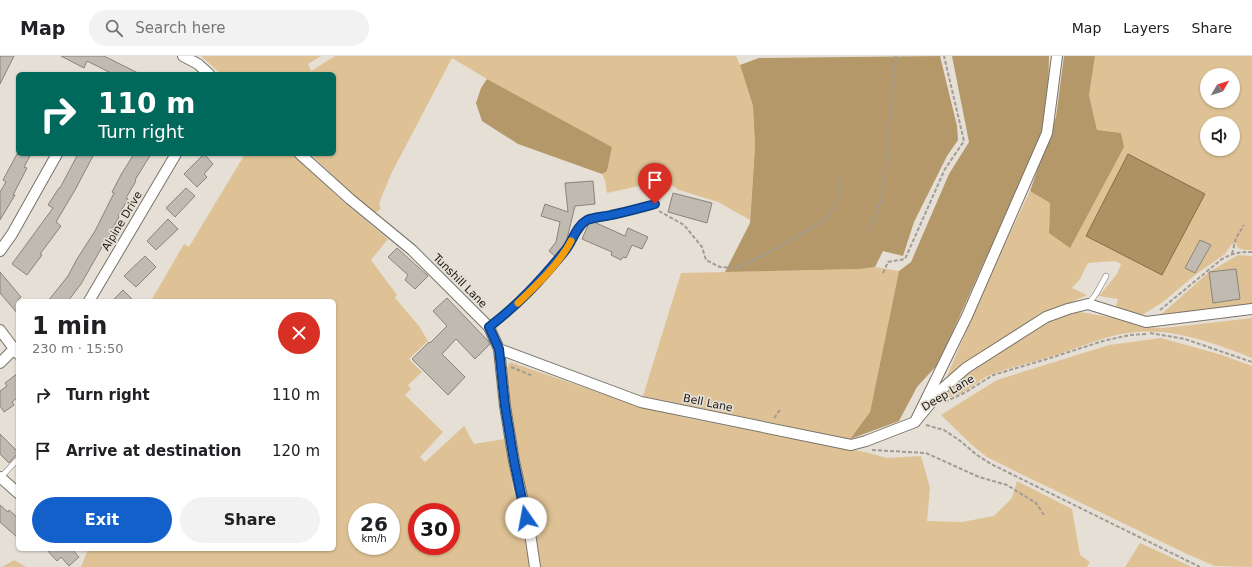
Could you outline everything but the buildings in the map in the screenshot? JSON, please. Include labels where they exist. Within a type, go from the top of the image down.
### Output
[{"type":"street","points":[[183,56],[198,64],[207,72]]},
{"type":"street","points":[[915,422],[966,316],[1047,132],[1057,56]]},
{"type":"street","points":[[0,250],[12,234],[56,156]]},
{"type":"street","name":"Alpine Drive","points":[[90,299],[175,156]]},
{"type":"street","name":"Tunshill Lane","points":[[302,156],[350,199],[412,250],[489,327],[499,349],[505,406],[514,461],[530,533],[535,567]]},
{"type":"street","points":[[915,422],[942,389],[966,368],[1046,318],[1068,309],[1088,304],[1146,322],[1252,309]]},
{"type":"street","points":[[0,330],[16,351],[0,363]]},
{"type":"street","name":"Bell Lane","points":[[499,349],[641,402],[851,445],[915,422]]},
{"type":"street","points":[[0,477],[16,491]]},
{"type":"lane","points":[[489,327],[509,311],[541,281],[568,248],[576,232],[584,222],[589,219],[652,205]]},
{"type":"lane","points":[[1088,304],[1096,294],[1106,276]]},
{"type":"lane","points":[[0,477],[16,461]]},
{"type":"path","points":[[868,230],[878,212],[884,181],[896,56]]},
{"type":"path","points":[[883,273],[888,262],[905,259],[945,169],[964,141],[944,56]]},
{"type":"path","points":[[652,205],[684,225],[702,247],[706,260],[720,267],[735,268],[766,254],[826,219],[836,206],[841,178]]},
{"type":"path","points":[[1232,254],[1236,238],[1244,225]]},
{"type":"path","points":[[1160,310],[1222,259],[1240,252],[1252,252]]},
{"type":"path","name":"Deep Lane","points":[[942,404],[966,392],[993,375],[1047,360],[1103,340],[1130,334],[1152,333],[1185,339],[1252,362]]},
{"type":"path","points":[[501,364],[533,376]]},
{"type":"path","name":"Deep Lane","points":[[915,422],[944,430],[991,464],[1200,567]]},
{"type":"path","points":[[859,443],[874,451],[926,453],[979,478],[1007,485],[1036,503],[1044,515]]},
{"type":"shaded area","points":[[201,56],[321,56],[308,64],[311,71],[335,56],[736,56],[753,106],[755,146],[750,220],[718,202],[679,190],[670,184],[657,182],[607,193],[605,180],[602,174],[607,171],[612,147],[487,79],[452,58],[392,172],[381,198],[379,205],[381,209],[375,213],[347,190],[312,156],[336,156],[336,72],[219,72]]},
{"type":"shaded area","points":[[940,56],[957,126],[958,140],[947,156],[914,222],[903,256],[883,251],[875,267],[860,269],[725,272],[750,223],[755,146],[753,106],[740,65],[759,58]]},
{"type":"shaded area","points":[[952,56],[1049,56],[1048,101],[1044,128],[1034,158],[980,271],[938,364],[917,387],[899,421],[850,439],[870,412],[899,271],[911,262],[949,174],[969,142]]},
{"type":"shaded area","points":[[1064,56],[1095,56],[1089,95],[1097,130],[1121,133],[1124,147],[1070,248],[1049,233],[1050,203],[1030,191],[1056,117]]},
{"type":"shaded area","points":[[1095,56],[1252,56],[1252,250],[1238,248],[1236,243],[1231,245],[1225,254],[1195,275],[1163,302],[1142,315],[1115,309],[1118,299],[1099,296],[1117,274],[1121,264],[1115,261],[1088,263],[1080,279],[1072,288],[1087,295],[1043,315],[945,381],[991,273],[1030,191],[1050,203],[1049,233],[1121,133],[1097,130],[1089,95]]},
{"type":"shaded area","points":[[487,79],[612,147],[607,171],[602,174],[518,144],[482,121],[476,103],[481,88]]},
{"type":"shaded area","points":[[1128,154],[1205,194],[1162,275],[1086,236]]},
{"type":"shaded area","points":[[244,156],[294,156],[338,197],[388,239],[371,260],[397,295],[395,298],[419,326],[428,341],[409,359],[422,372],[408,385],[411,389],[405,395],[443,432],[420,457],[425,462],[464,426],[474,444],[505,439],[513,489],[526,537],[529,567],[81,567],[87,551],[336,551],[336,299],[152,299],[184,244],[189,247]]},
{"type":"shaded area","points":[[1238,255],[1252,256],[1252,306],[1157,318],[1209,272]]},
{"type":"shaded area","points":[[875,267],[899,271],[870,412],[850,439],[643,396],[681,273],[860,269]]},
{"type":"shaded area","points":[[1080,312],[1115,318],[1139,326],[1161,328],[1252,318],[1252,358],[1210,343],[1181,335],[1152,332],[1127,333],[1107,337],[1051,357],[989,375],[962,393],[950,397],[948,396],[947,393],[951,388],[971,371],[1042,325],[1063,315]]},
{"type":"shaded area","points":[[1161,338],[1222,355],[1252,366],[1252,567],[1215,566],[1021,474],[987,457],[973,446],[941,415],[997,380],[1109,345]]},
{"type":"shaded area","points":[[510,362],[635,405],[687,418],[865,452],[887,458],[921,456],[930,488],[927,521],[962,522],[994,516],[1012,498],[1017,481],[1072,509],[1080,555],[1090,562],[1087,567],[539,567],[520,469],[508,394],[506,370]]},
{"type":"shaded area","points":[[1140,543],[1192,567],[1125,567]]},
{"type":"shaded area","points":[[14,560],[26,567],[2,567]]},
{"type":"slow traffic","points":[[518,303],[541,281],[568,248],[571,241]]},
{"type":"route","points":[[526,518],[514,461],[505,406],[499,349],[489,327],[509,311],[541,281],[568,248],[576,232],[584,222],[589,219],[655,204]]}]
